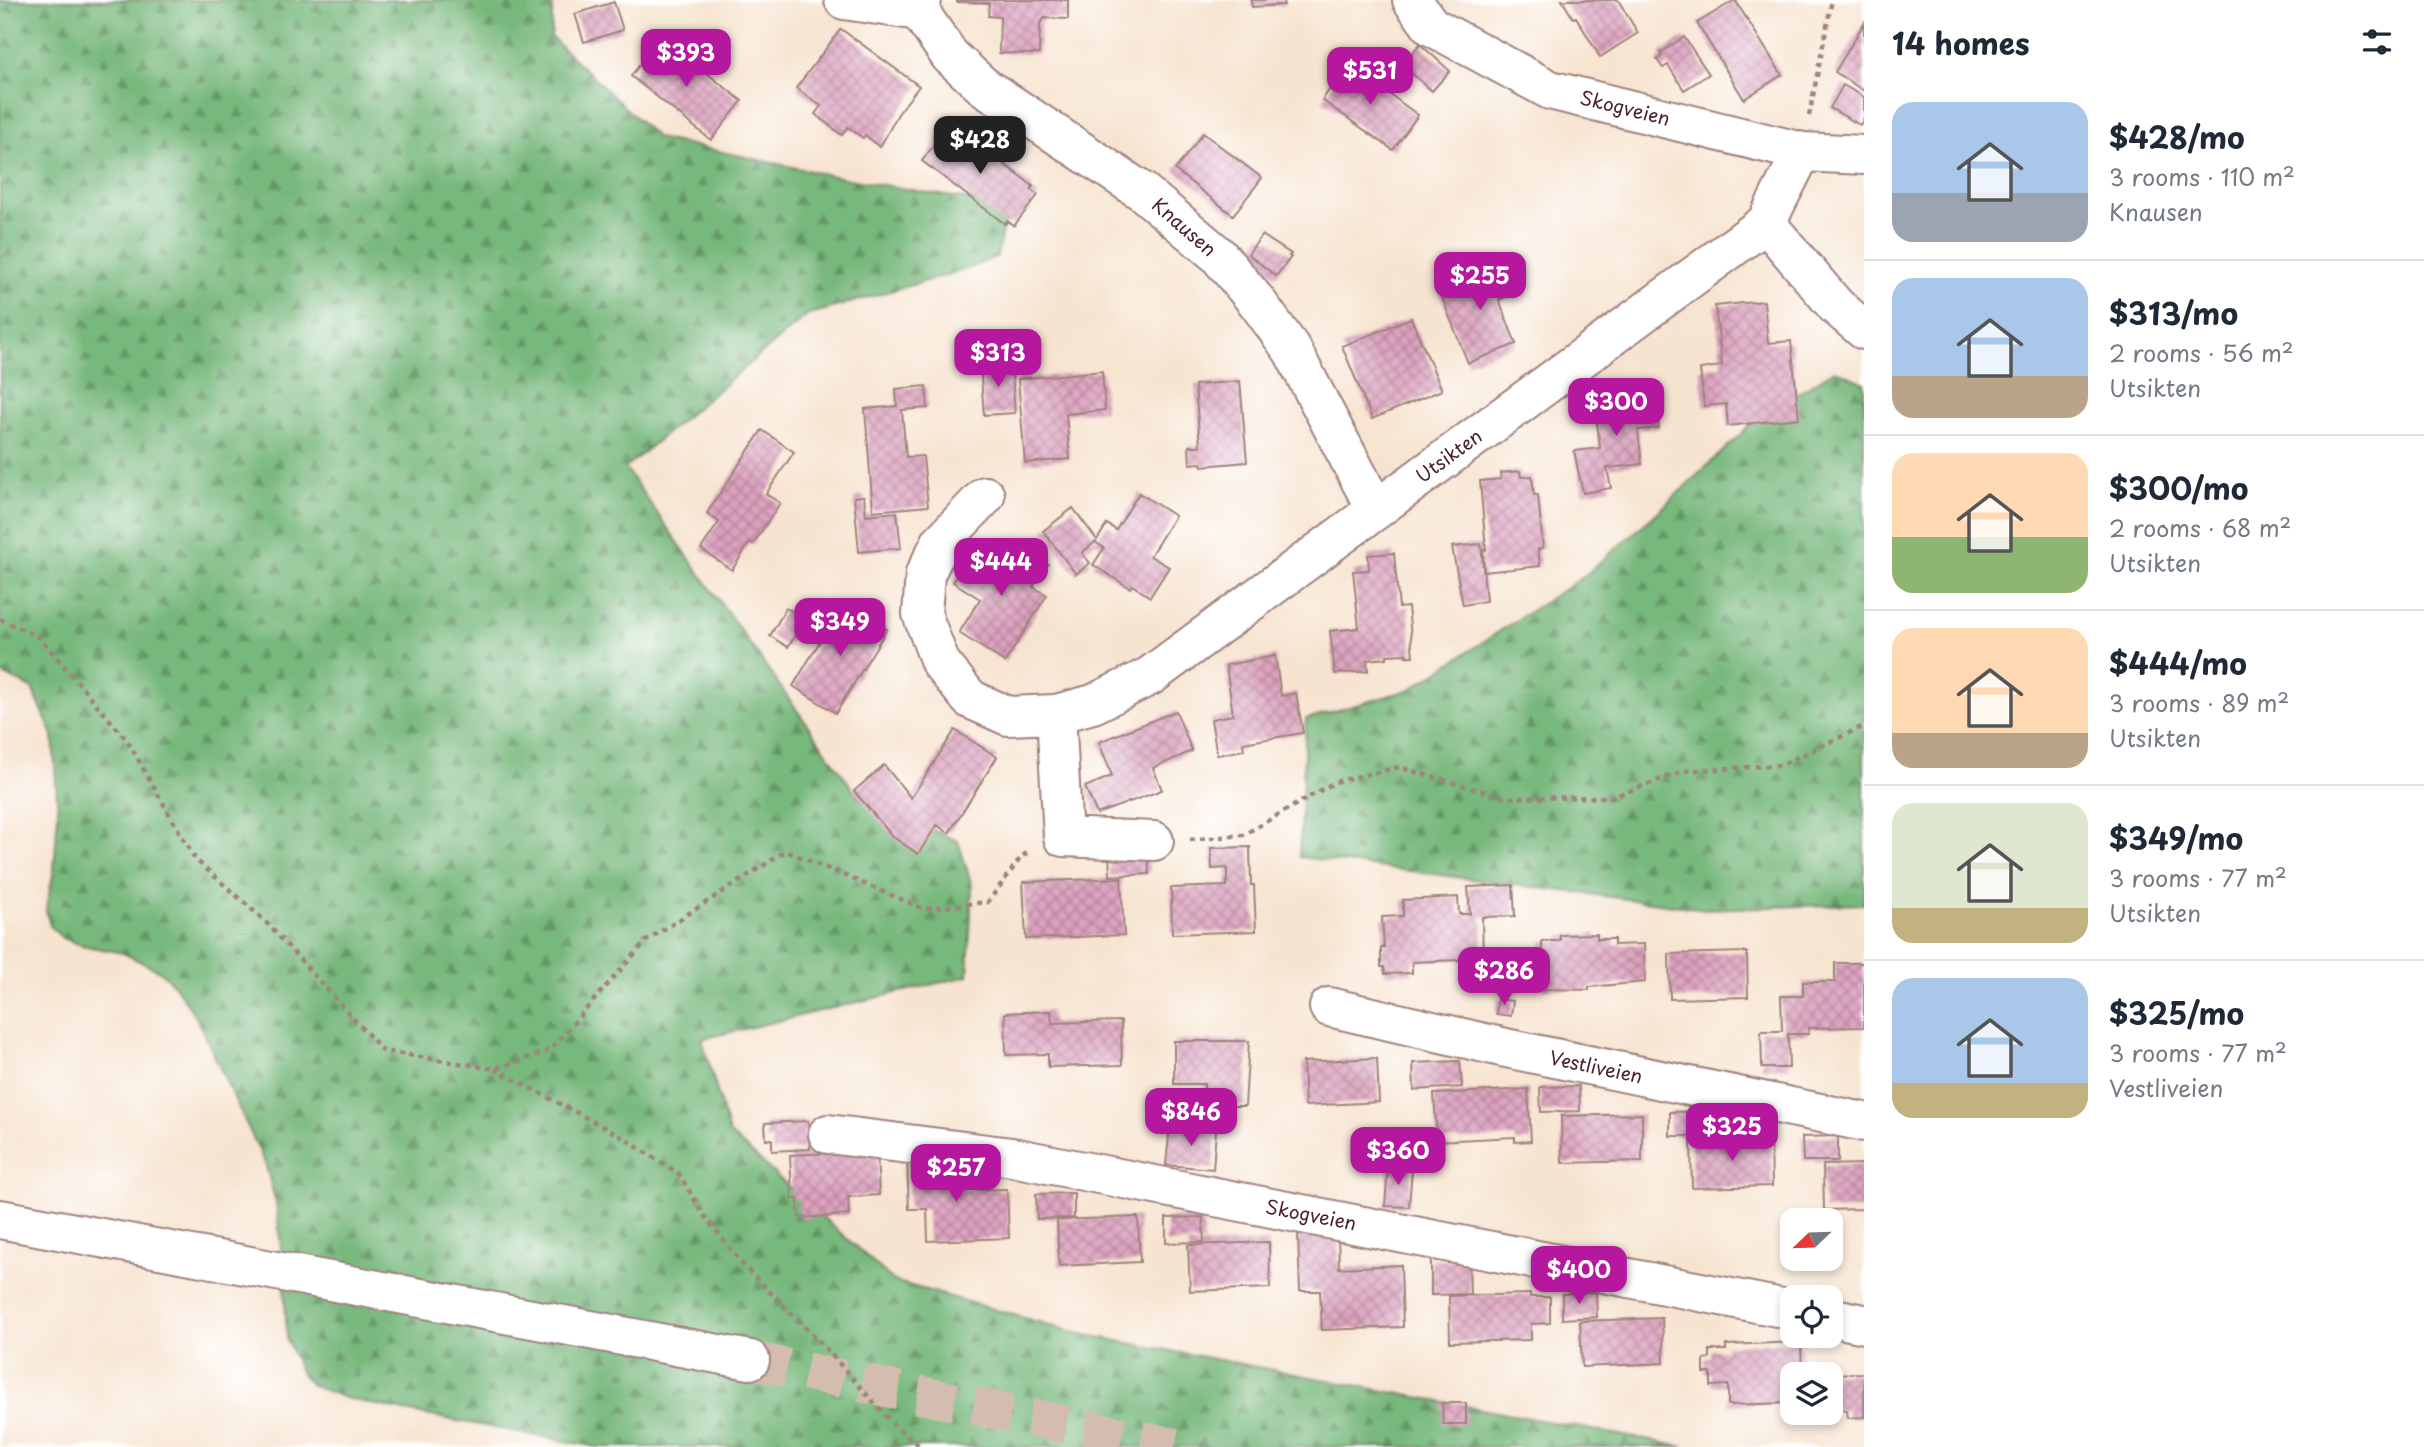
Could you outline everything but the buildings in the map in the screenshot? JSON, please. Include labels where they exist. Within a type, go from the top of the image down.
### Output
[{"type":"street","name":"Knausen","points":[[844,0],[921,6],[950,57],[984,86],[1143,191],[1218,256],[1257,302],[1292,350],[1376,510]]},
{"type":"street","name":"Skogveien","points":[[1412,0],[1431,26],[1550,90],[1802,152],[1864,155]]},
{"type":"street","name":"Utsikten","points":[[985,496],[941,542],[925,574],[922,614],[940,663],[970,699],[1008,716],[1056,714],[1093,704],[1150,676],[1766,223],[1802,152]]},
{"type":"street","points":[[1766,223],[1836,306],[1864,330]]},
{"type":"street","points":[[1056,714],[1063,837],[1154,841]]},
{"type":"street","name":"Vestliveien","points":[[1329,1007],[1506,1048],[1864,1122]]},
{"type":"street","name":"Skogveien","points":[[828,1134],[1012,1157],[1780,1308]]},
{"type":"street","points":[[0,1219],[750,1360]]},
{"type":"street","points":[[1843,1320],[1864,1324]]},
{"type":"path","points":[[1802,152],[1832,0]]},
{"type":"path","points":[[0,619],[40,638],[127,740],[195,859],[264,920],[383,1051],[495,1069],[622,1137],[678,1174],[703,1214],[743,1265],[820,1342],[895,1426],[921,1447]]},
{"type":"path","points":[[1154,841],[1243,835],[1335,782],[1398,767],[1506,798],[1612,797],[1684,771],[1781,765],[1864,726]]},
{"type":"path","points":[[495,1069],[550,1050],[646,941],[786,851],[924,909],[988,902],[1022,856],[1063,837]]},
{"type":"green space","points":[[0,0],[553,0],[551,37],[657,138],[848,179],[1028,210],[1003,225],[997,256],[971,268],[807,315],[625,468],[860,799],[958,841],[972,886],[968,976],[702,1039],[729,1133],[894,1281],[1081,1334],[1684,1447],[597,1447],[404,1411],[345,1398],[311,1385],[300,1372],[287,1339],[276,1203],[265,1163],[196,1017],[175,986],[160,971],[123,953],[81,945],[62,938],[50,926],[46,910],[54,870],[58,813],[53,735],[32,688],[0,673]]},
{"type":"green space","points":[[1835,370],[1864,383],[1864,904],[1705,909],[1299,857],[1306,719],[1409,690],[1583,577],[1657,513],[1759,417]]},
{"type":"tunnel","points":[[750,1360],[1175,1447]]}]
